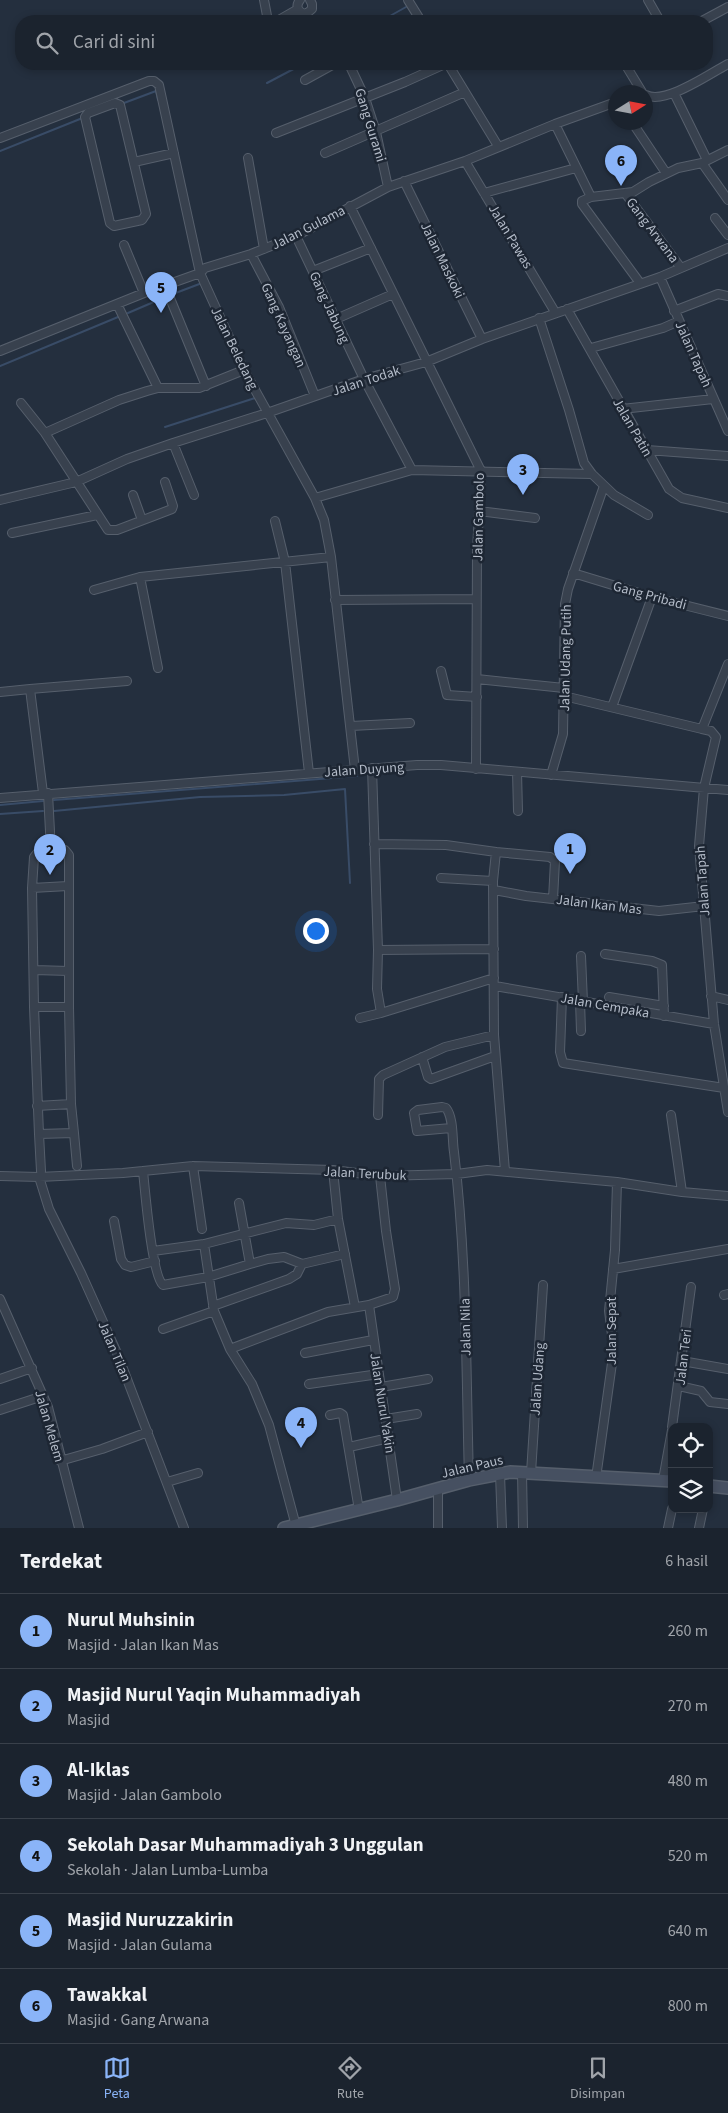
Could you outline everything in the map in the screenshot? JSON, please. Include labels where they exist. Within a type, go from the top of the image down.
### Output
[{"type":"main road","name":"Jalan Paus","points":[[290,1527],[469,1480],[500,1474],[526,1472],[596,1478],[668,1481]]},
{"type":"main road","points":[[713,1486],[728,1488]]},
{"type":"street","points":[[264,0],[267,15]]},
{"type":"street","points":[[300,0],[297,4],[301,13],[308,13],[312,7],[312,1]]},
{"type":"street","points":[[408,0],[417,15]]},
{"type":"street","points":[[648,0],[657,15]]},
{"type":"street","points":[[713,15],[728,7]]},
{"type":"street","points":[[288,15],[298,9]]},
{"type":"street","points":[[653,97],[664,97],[674,93],[728,64]]},
{"type":"street","points":[[305,80],[323,70]]},
{"type":"street","name":"Gang Gurami","points":[[353,70],[365,98],[376,132],[388,187]]},
{"type":"street","points":[[276,133],[433,70]]},
{"type":"street","points":[[451,70],[498,146]]},
{"type":"street","points":[[629,70],[638,85]]},
{"type":"street","name":"Jalan Beledang","points":[[0,138],[152,81],[157,83],[160,89],[200,273],[244,370],[315,498],[324,520],[331,557],[352,726],[355,770]]},
{"type":"street","points":[[325,154],[464,92]]},
{"type":"street","points":[[674,93],[705,161],[728,200]]},
{"type":"street","points":[[119,104],[134,162],[145,218],[113,226],[110,223],[103,194],[85,119],[86,114],[119,104]]},
{"type":"street","name":"Jalan Gulama","points":[[0,351],[144,293],[200,273],[205,268],[252,254],[296,236],[388,187],[465,161],[498,146],[608,105]]},
{"type":"street","points":[[555,124],[591,197]]},
{"type":"street","points":[[637,130],[666,173]]},
{"type":"street","points":[[640,283],[582,204],[583,200],[591,197],[633,192],[666,173],[705,161],[728,150]]},
{"type":"street","points":[[134,162],[174,154]]},
{"type":"street","points":[[248,158],[264,249]]},
{"type":"street","name":"Jalan Pawas","points":[[465,161],[556,312]]},
{"type":"street","points":[[484,193],[576,168]]},
{"type":"street","name":"Jalan Maskoki","points":[[404,181],[482,339]]},
{"type":"street","name":"Gang Arwana","points":[[625,193],[681,268]]},
{"type":"street","name":"Jalan Gambolo","points":[[350,206],[426,362],[473,452],[480,471],[476,599],[476,769]]},
{"type":"street","points":[[715,218],[728,235]]},
{"type":"street","name":"Gang Jabung","points":[[296,236],[364,379],[412,470]]},
{"type":"street","points":[[124,245],[144,293]]},
{"type":"street","points":[[313,271],[371,248]]},
{"type":"street","name":"Jalan Todak","points":[[0,500],[76,482],[127,459],[173,443],[267,414],[364,379],[426,362],[482,339],[660,277],[727,250]]},
{"type":"street","name":"Gang Kayangan","points":[[252,254],[279,308],[316,396]]},
{"type":"street","name":"Jalan Tapah","points":[[660,277],[728,431]]},
{"type":"street","points":[[165,286],[206,386]]},
{"type":"street","points":[[336,319],[393,294]]},
{"type":"street","points":[[674,311],[718,294],[728,296]]},
{"type":"street","points":[[117,304],[158,388]]},
{"type":"street","name":"Jalan Patin","points":[[567,309],[591,348],[622,409],[647,450],[663,482],[675,495],[715,507],[728,508]]},
{"type":"street","points":[[540,318],[570,410],[581,458],[592,474],[619,500],[648,515]]},
{"type":"street","points":[[591,348],[663,328],[679,321]]},
{"type":"street","points":[[45,433],[119,400],[158,388],[193,389],[206,386],[244,370]]},
{"type":"street","points":[[622,409],[713,399]]},
{"type":"street","points":[[21,403],[45,433],[97,515],[106,528],[111,531],[173,508],[165,482]]},
{"type":"street","points":[[173,443],[194,495]]},
{"type":"street","points":[[647,450],[728,456]]},
{"type":"street","points":[[315,498],[412,470],[592,474]]},
{"type":"street","name":"Jalan Udang Putih","points":[[551,776],[563,734],[565,604],[604,486]]},
{"type":"street","points":[[133,495],[142,520]]},
{"type":"street","points":[[479,511],[536,518]]},
{"type":"street","points":[[12,533],[97,515]]},
{"type":"street","points":[[275,521],[285,562],[309,773]]},
{"type":"street","points":[[94,590],[140,577],[331,557]]},
{"type":"street","name":"Gang Pribadi","points":[[574,573],[652,597],[728,616]]},
{"type":"street","points":[[140,577],[158,668]]},
{"type":"street","points":[[612,707],[652,597]]},
{"type":"street","points":[[336,600],[476,599]]},
{"type":"street","points":[[477,679],[564,692],[612,707],[702,728],[728,664]]},
{"type":"street","points":[[442,671],[447,695],[477,697]]},
{"type":"street","points":[[0,692],[127,681]]},
{"type":"street","points":[[30,689],[46,793],[50,851],[64,850],[68,853],[71,1104],[77,1166]]},
{"type":"street","points":[[352,726],[410,723]]},
{"type":"street","name":"Jalan Tapah","points":[[702,728],[711,731],[716,737],[704,788],[699,846],[714,1024],[728,1112]]},
{"type":"street","name":"Jalan Duyung","points":[[0,798],[372,768],[433,765],[551,776],[631,780],[728,790]]},
{"type":"street","points":[[372,768],[378,950],[377,989],[381,1013]]},
{"type":"street","points":[[517,772],[518,811]]},
{"type":"street","points":[[374,844],[446,845],[550,857],[555,861],[553,899]]},
{"type":"street","name":"Jalan Tilan","points":[[50,851],[38,852],[35,855],[32,888],[40,1174],[49,1209],[81,1273],[117,1353],[184,1528]]},
{"type":"street","points":[[496,852],[493,881],[494,1035],[505,1171]]},
{"type":"street","points":[[441,878],[493,881]]},
{"type":"street","points":[[32,888],[68,886]]},
{"type":"street","name":"Jalan Ikan Mas","points":[[494,890],[659,911],[704,906]]},
{"type":"street","points":[[378,950],[494,949]]},
{"type":"street","points":[[605,954],[659,963],[663,969],[664,1016]]},
{"type":"street","points":[[581,956],[581,1031]]},
{"type":"street","points":[[34,970],[69,971]]},
{"type":"street","points":[[360,1018],[495,982]]},
{"type":"street","name":"Jalan Cempaka","points":[[495,982],[582,1001],[632,1006],[664,1016],[714,1024]]},
{"type":"street","points":[[712,996],[728,1000]]},
{"type":"street","points":[[562,997],[560,1052],[563,1063],[724,1088]]},
{"type":"street","points":[[609,997],[632,1006],[664,1006]]},
{"type":"street","points":[[34,1007],[69,1007]]},
{"type":"street","points":[[378,1114],[380,1079],[383,1075],[422,1056],[460,1042],[494,1035]]},
{"type":"street","points":[[422,1056],[430,1079],[495,1056]]},
{"type":"street","points":[[37,1106],[71,1104]]},
{"type":"street","name":"Jalan Nila","points":[[451,1128],[417,1131],[414,1112],[446,1108],[449,1113],[451,1128],[462,1228],[469,1480]]},
{"type":"street","points":[[671,1115],[682,1192]]},
{"type":"street","points":[[39,1134],[74,1133]]},
{"type":"street","points":[[193,1166],[202,1229]]},
{"type":"street","name":"Jalan Terubuk","points":[[0,1176],[143,1171],[193,1166],[333,1170],[380,1176],[456,1174],[487,1170],[617,1182],[682,1192],[728,1196]]},
{"type":"street","points":[[333,1170],[338,1219],[355,1307]]},
{"type":"street","points":[[143,1171],[154,1261],[158,1280],[163,1285],[208,1277],[268,1259],[284,1257],[302,1264],[345,1254]]},
{"type":"street","points":[[230,1349],[328,1312],[388,1300],[395,1294],[380,1176]]},
{"type":"street","name":"Jalan Sepat","points":[[596,1478],[613,1356],[609,1311],[617,1182]]},
{"type":"street","points":[[239,1203],[250,1264]]},
{"type":"street","points":[[153,1251],[204,1244],[292,1222],[314,1225],[338,1219]]},
{"type":"street","points":[[114,1221],[121,1259],[124,1265],[131,1267],[154,1261]]},
{"type":"street","points":[[204,1244],[213,1309],[230,1349],[249,1378],[269,1426],[290,1527]]},
{"type":"street","points":[[613,1269],[728,1249]]},
{"type":"street","points":[[163,1329],[289,1279],[297,1274],[302,1264]]},
{"type":"street","name":"Jalan Udang","points":[[523,1528],[542,1285]]},
{"type":"street","name":"Jalan Teri","points":[[673,1423],[691,1287]]},
{"type":"street","name":"Jalan Melem","points":[[0,1301],[32,1368],[50,1416],[60,1461],[79,1528]]},
{"type":"street","name":"Jalan Nurul Yakin","points":[[369,1305],[397,1500]]},
{"type":"street","points":[[305,1353],[373,1340]]},
{"type":"street","points":[[682,1361],[728,1369]]},
{"type":"street","points":[[0,1378],[32,1368]]},
{"type":"street","points":[[309,1384],[379,1374]]},
{"type":"street","points":[[381,1387],[428,1379]]},
{"type":"street","points":[[679,1386],[701,1391],[710,1402],[728,1404]]},
{"type":"street","points":[[0,1410],[43,1396]]},
{"type":"street","points":[[330,1415],[340,1413],[343,1415],[358,1510]]},
{"type":"street","points":[[386,1419],[417,1414]]},
{"type":"street","points":[[60,1461],[102,1449],[148,1432]]},
{"type":"street","points":[[349,1447],[389,1438]]},
{"type":"street","points":[[167,1482],[198,1472]]},
{"type":"street","points":[[500,1474],[502,1528]]},
{"type":"street","points":[[438,1489],[438,1528]]},
{"type":"street","points":[[668,1528],[671,1513]]},
{"type":"street","points":[[699,1528],[701,1513]]},
{"type":"waterway","points":[[392,15],[406,7]]},
{"type":"waterway","points":[[267,83],[292,70]]},
{"type":"waterway","points":[[124,103],[156,91],[158,100]]},
{"type":"waterway","points":[[0,151],[80,119]]},
{"type":"waterway","points":[[173,294],[202,283]]},
{"type":"waterway","points":[[128,313],[163,298]]},
{"type":"waterway","points":[[0,366],[118,317]]},
{"type":"waterway","points":[[165,427],[255,398]]},
{"type":"waterway","points":[[54,800],[357,776]]},
{"type":"waterway","points":[[54,811],[200,797],[284,795],[345,789],[350,883]]},
{"type":"waterway","points":[[0,805],[43,801]]},
{"type":"waterway","points":[[0,814],[43,811]]},
{"type":"place","name":"Tawakkal","points":[[621,186]]},
{"type":"place","name":"Masjid Nuruzzakirin","points":[[161,313]]},
{"type":"place","name":"Al-Iklas","points":[[523,495]]},
{"type":"place","name":"Nurul Muhsinin","points":[[570,874]]},
{"type":"place","name":"Masjid Nurul Yaqin Muhammadiyah","points":[[50,875]]},
{"type":"place","name":"Sekolah Dasar Muhammadiyah 3 Unggulan","points":[[301,1448]]}]
